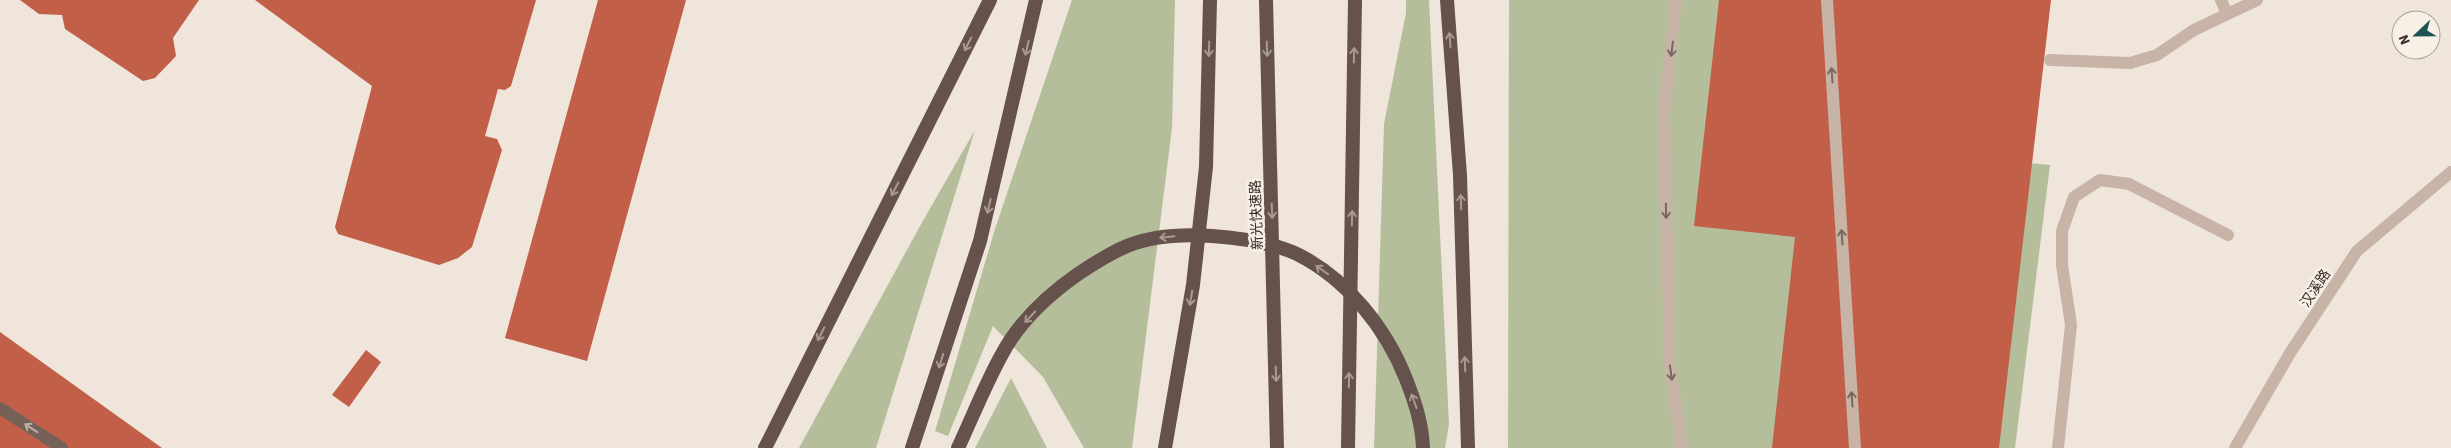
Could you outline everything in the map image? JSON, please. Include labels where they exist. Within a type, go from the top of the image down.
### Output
[{"type":"highway","points":[[765,448],[990,0]]},
{"type":"highway","points":[[912,448],[980,241],[1036,0]]},
{"type":"highway","points":[[1165,448],[1193,285],[1204,187],[1210,0]]},
{"type":"highway","name":"新光快速路","points":[[1266,0],[1277,448]]},
{"type":"highway","points":[[1348,448],[1355,0]]},
{"type":"highway","points":[[1447,0],[1460,175],[1468,448]]},
{"type":"highway","points":[[958,448],[1001,355],[1021,326],[1041,305],[1077,275],[1128,246],[1156,238],[1187,234],[1262,242],[1296,254],[1322,269],[1342,286],[1377,324],[1396,354],[1422,424],[1423,448]]},
{"type":"highway","points":[[1460,448],[1466,414]]},
{"type":"main road","points":[[0,408],[62,448]]},
{"type":"street","points":[[1676,0],[1664,113],[1670,365],[1682,448]]},
{"type":"street","points":[[1827,0],[1855,448]]},
{"type":"street","points":[[2221,0],[2228,14]]},
{"type":"street","points":[[2050,60],[2130,63],[2157,55],[2194,30],[2257,0]]},
{"type":"street","name":"汉溪路","points":[[2235,448],[2290,353],[2357,251],[2451,172]]},
{"type":"street","points":[[2058,448],[2071,325],[2062,265],[2062,231],[2074,197],[2100,180],[2129,184],[2228,234]]},
{"type":"green space","points":[[1072,0],[1175,0],[1172,128],[1132,448],[1084,448],[1043,377],[993,326],[948,436],[935,431],[995,229]]},
{"type":"green space","points":[[1406,0],[1429,0],[1449,424],[1445,448],[1374,448],[1384,124],[1406,13]]},
{"type":"green space","points":[[1509,0],[1934,0],[1919,153],[2050,165],[2015,448],[1508,448]]},
{"type":"green space","points":[[975,130],[876,448],[799,448],[920,226]]},
{"type":"green space","points":[[1011,378],[1047,448],[975,448]]},
{"type":"building","points":[[20,0],[199,0],[173,38],[176,56],[155,78],[143,81],[65,29],[62,15],[39,14]]},
{"type":"building","points":[[255,0],[536,0],[511,86],[505,90],[498,89],[485,136],[497,139],[502,150],[472,247],[458,258],[439,265],[338,234],[335,227],[372,86]]},
{"type":"building","points":[[598,0],[686,0],[587,361],[505,338]]},
{"type":"building","points":[[1719,0],[2051,0],[1999,448],[1772,448],[1795,237],[1694,226]]},
{"type":"building","points":[[0,332],[162,448],[0,448]]},
{"type":"building","points":[[366,350],[381,362],[349,407],[332,395]]}]
